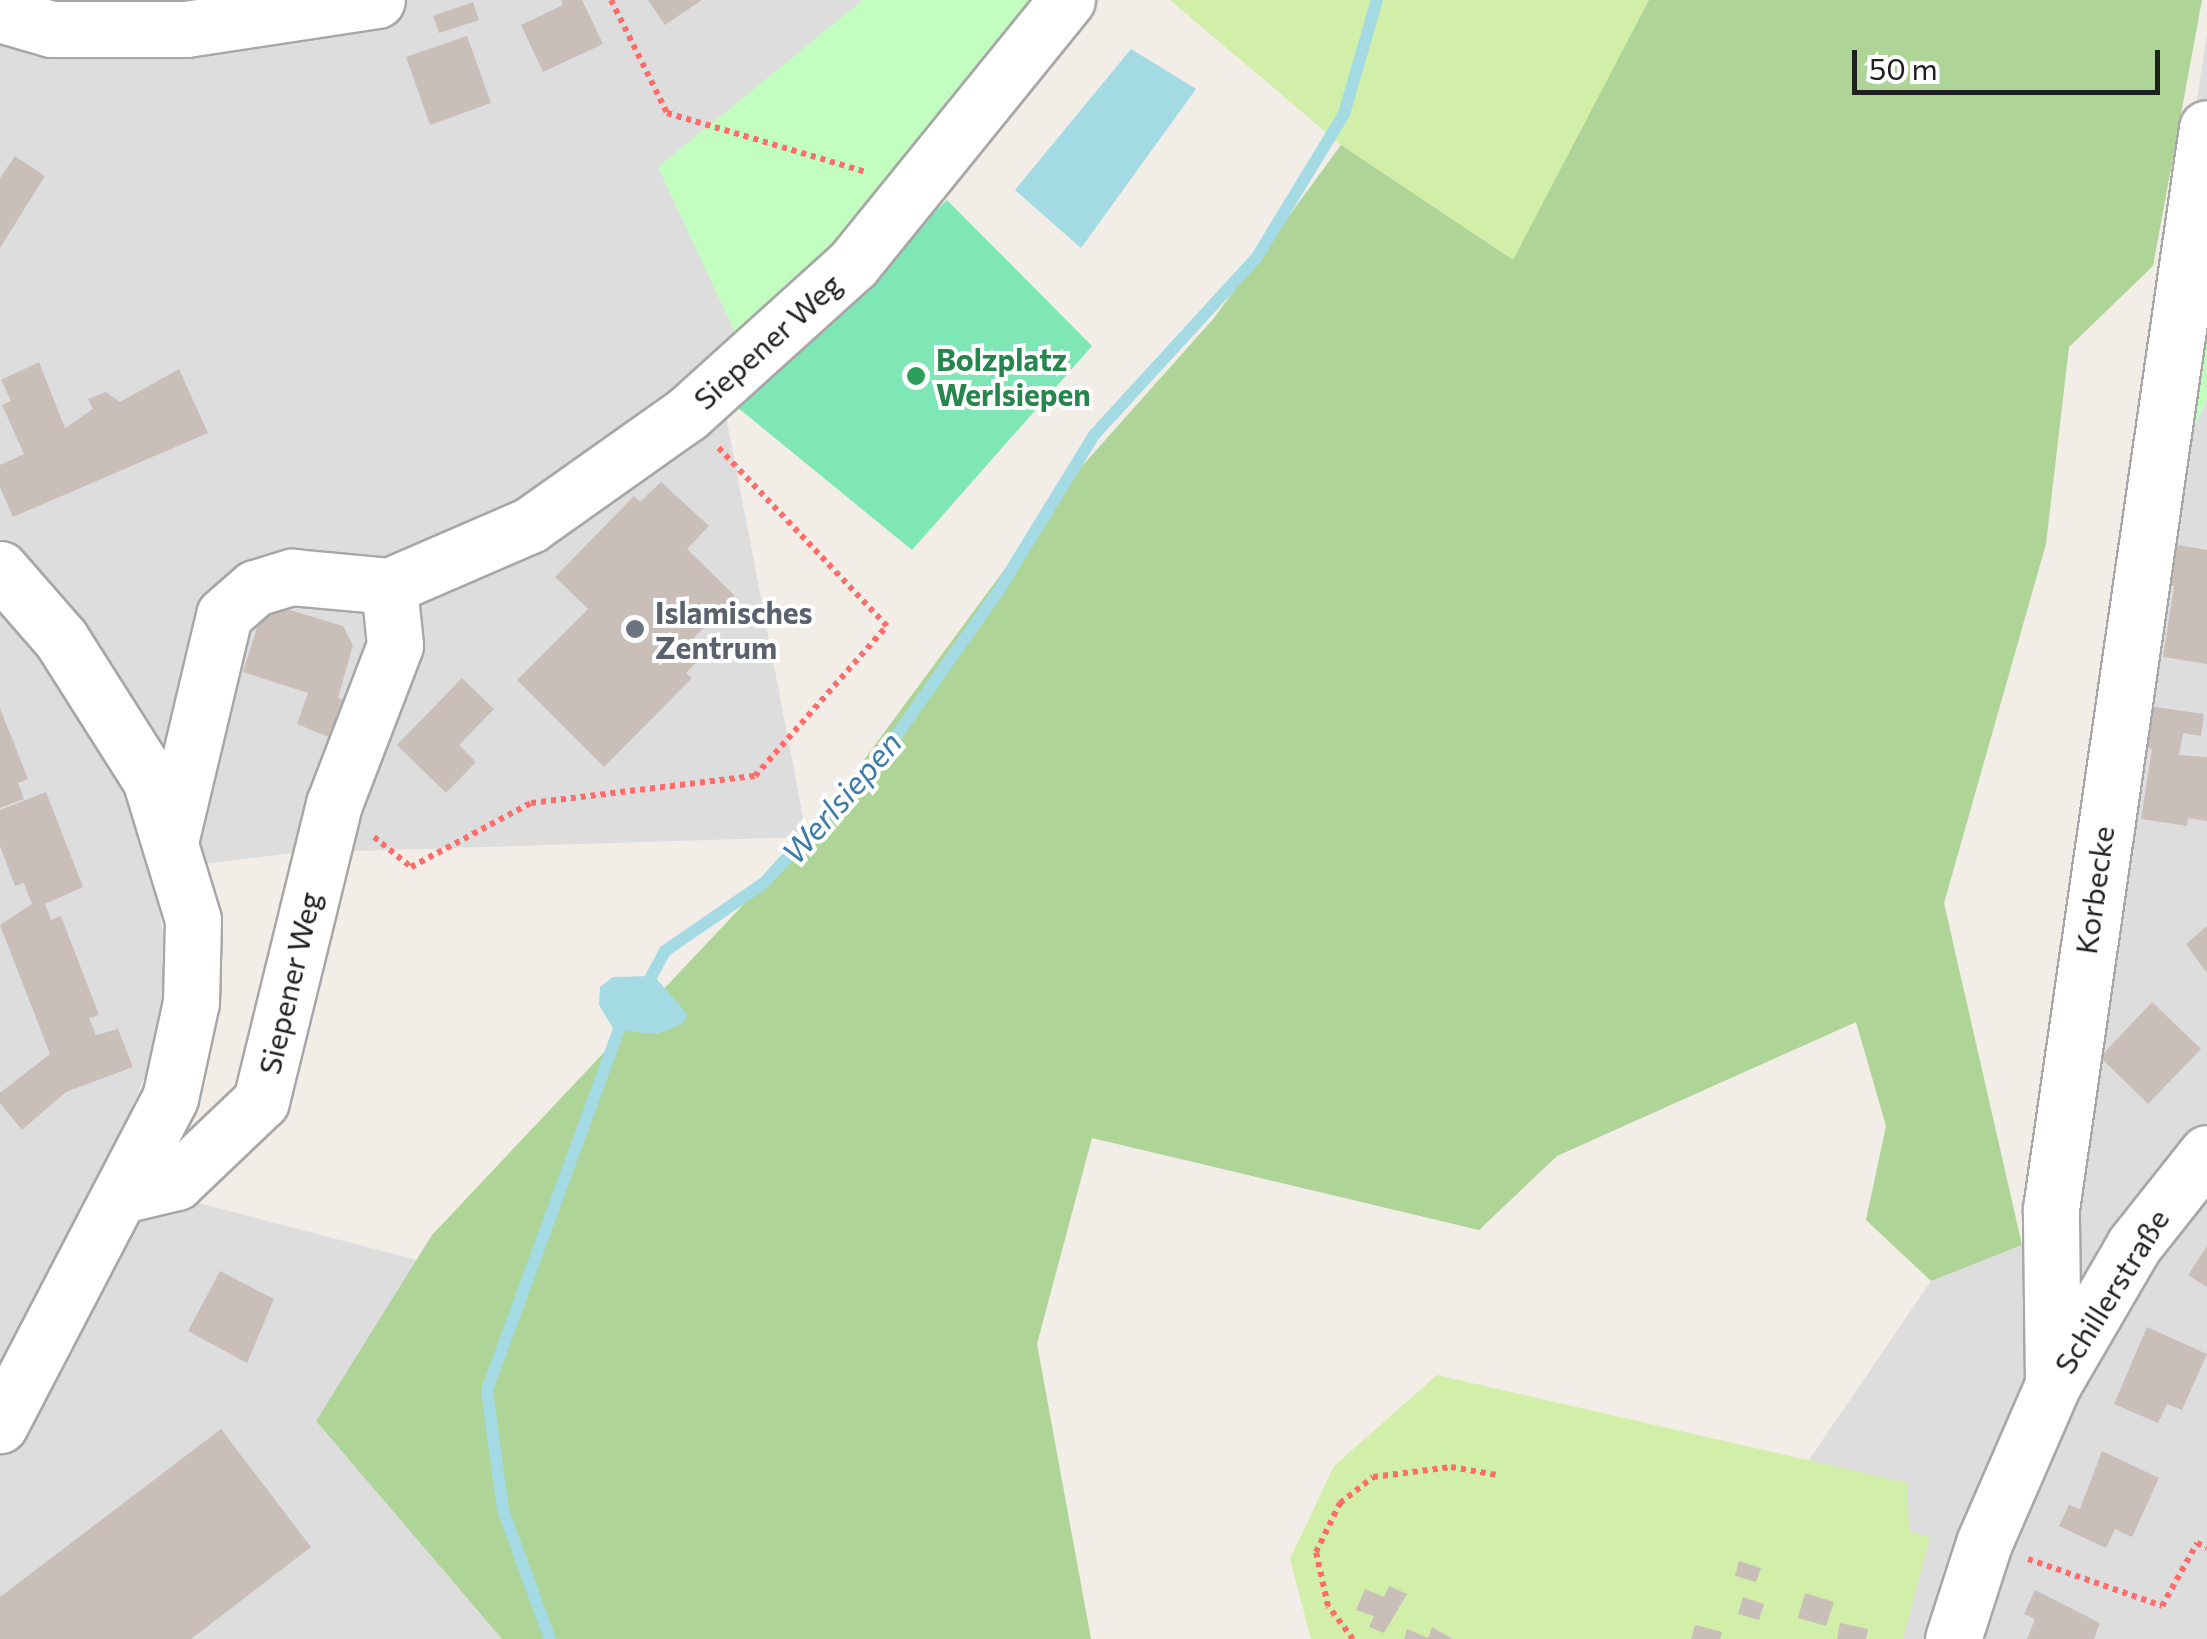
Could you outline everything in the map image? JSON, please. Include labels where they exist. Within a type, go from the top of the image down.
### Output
[{"type":"street","points":[[0,14],[50,28],[186,29],[377,0]]},
{"type":"street","name":"Siepener Weg","points":[[171,838],[224,615],[255,588],[292,577],[389,586],[530,525],[687,414],[853,264],[1067,0]]},
{"type":"street","name":"Korbecke","points":[[1953,1639],[1984,1544],[2054,1384],[2051,1209],[2207,128]]},
{"type":"street","name":"Siepener Weg","points":[[0,569],[61,639],[150,778],[193,920],[190,1002],[170,1098],[0,1424]]},
{"type":"street","name":"Siepener Weg","points":[[122,1195],[176,1182],[262,1100],[334,804],[395,645],[389,586]]},
{"type":"street","name":"Schillerstraße","points":[[2054,1384],[2127,1256],[2207,1154]]},
{"type":"path","points":[[612,0],[666,112],[862,171],[920,180]]},
{"type":"path","points":[[334,804],[411,866],[531,803],[756,776],[887,626],[687,414]]},
{"type":"path","points":[[1352,1639],[1328,1606],[1316,1552],[1340,1502],[1373,1476],[1451,1467],[1498,1475]]},
{"type":"path","points":[[1984,1544],[2162,1606],[2197,1544],[2207,1548]]},
{"type":"shaded area","points":[[0,0],[1100,0],[943,184],[725,411],[807,837],[293,853],[156,870],[171,1014],[102,1178],[417,1260],[316,1421],[502,1639],[0,1639]]},
{"type":"shaded area","points":[[2207,34],[2207,1639],[1699,1639],[1740,1561],[1931,1281],[2022,1245]]},
{"type":"green space","points":[[863,0],[1060,0],[743,350],[658,167]]},
{"type":"green space","points":[[1170,0],[1649,0],[1514,261],[1341,145]]},
{"type":"green space","points":[[1649,0],[2202,0],[2153,266],[2069,347],[2046,544],[1944,903],[2022,1245],[1931,1281],[1866,1220],[1886,1126],[1856,1022],[1557,1156],[1479,1230],[1092,1138],[1037,1344],[1091,1639],[502,1639],[316,1421],[432,1235],[807,837],[1075,474],[1214,318],[1341,145],[1513,260]]},
{"type":"green space","name":"Bolzplatz Werlsiepen","points":[[947,200],[1092,346],[912,550],[737,407]]},
{"type":"green space","points":[[2207,239],[2207,399],[2178,465]]},
{"type":"green space","points":[[1437,1375],[1907,1483],[1909,1532],[1930,1537],[1903,1639],[1311,1639],[1290,1559],[1334,1466]]},
{"type":"water","points":[[1131,49],[1196,89],[1081,248],[1015,190]]},
{"type":"water","points":[[654,976],[688,1015],[682,1024],[657,1034],[614,1030],[599,1005],[600,987],[613,977]]},
{"type":"building","points":[[561,0],[582,0],[603,44],[543,72],[521,25],[563,5]]},
{"type":"building","points":[[648,0],[702,0],[665,25]]},
{"type":"building","points":[[473,2],[479,20],[439,33],[433,16]]},
{"type":"building","points":[[467,36],[491,103],[430,125],[406,57]]},
{"type":"building","points":[[15,156],[45,176],[0,248],[0,178]]},
{"type":"building","points":[[39,362],[65,428],[93,409],[88,399],[106,392],[120,402],[179,369],[208,433],[13,517],[0,487],[0,465],[24,454],[2,405],[11,401],[1,380]]},
{"type":"building","name":"Islamisches Zentrum","points":[[661,482],[709,526],[687,549],[735,596],[682,650],[696,663],[686,673],[692,678],[604,767],[517,680],[588,609],[555,577],[634,496],[640,502]]},
{"type":"building","points":[[2171,544],[2207,550],[2207,664],[2163,657],[2174,586],[2164,585]]},
{"type":"building","points":[[277,606],[343,626],[353,645],[338,698],[348,701],[331,738],[297,724],[308,693],[243,672],[260,618]]},
{"type":"building","points":[[462,678],[494,709],[459,745],[476,762],[446,793],[397,745]]},
{"type":"building","points":[[2148,706],[2204,714],[2201,736],[2183,733],[2179,755],[2207,757],[2207,821],[2188,818],[2187,826],[2141,819],[2152,749],[2142,747]]},
{"type":"building","points":[[0,708],[28,779],[18,783],[24,799],[0,808]]},
{"type":"building","points":[[46,792],[83,887],[45,904],[51,920],[61,916],[99,1015],[89,1018],[96,1035],[118,1029],[133,1067],[66,1092],[22,1130],[0,1103],[0,1093],[50,1054],[0,925],[32,904],[24,883],[15,886],[0,846],[0,810]]},
{"type":"building","points":[[2207,926],[2207,973],[2186,944]]},
{"type":"building","points":[[2152,1002],[2201,1049],[2148,1104],[2100,1057]]},
{"type":"building","points":[[2207,1246],[2207,1287],[2188,1275]]},
{"type":"building","points":[[220,1271],[274,1299],[247,1363],[188,1331]]},
{"type":"building","points":[[2147,1327],[2207,1354],[2182,1410],[2167,1404],[2158,1423],[2114,1404]]},
{"type":"building","points":[[221,1429],[311,1547],[191,1639],[0,1639],[0,1597]]},
{"type":"building","points":[[2102,1451],[2159,1478],[2132,1537],[2115,1529],[2106,1548],[2059,1526],[2069,1505],[2080,1509]]},
{"type":"building","points":[[1739,1561],[1761,1568],[1756,1582],[1735,1576]]},
{"type":"building","points":[[1389,1586],[1407,1594],[1384,1633],[1369,1627],[1374,1616],[1356,1610],[1365,1589],[1384,1597]]},
{"type":"building","points":[[2035,1590],[2100,1623],[2094,1639],[2027,1639],[2035,1619],[2024,1614]]},
{"type":"building","points":[[1805,1593],[1834,1602],[1826,1626],[1798,1618]]},
{"type":"building","points":[[1743,1597],[1764,1604],[1759,1620],[1738,1614]]},
{"type":"building","points":[[1840,1623],[1868,1629],[1866,1639],[1837,1639]]},
{"type":"building","points":[[1695,1625],[1722,1632],[1720,1639],[1691,1639]]},
{"type":"building","points":[[1432,1627],[1453,1639],[1404,1639],[1407,1629],[1428,1638]]},
{"type":"waterway","name":"Werlsiepen","points":[[645,988],[665,951],[764,883],[889,746],[999,590],[1094,435],[1257,257],[1344,114],[1377,0]]},
{"type":"waterway","name":"Werlsiepen","points":[[550,1639],[503,1510],[487,1390],[624,1016]]},
{"type":"place","name":"Bolzplatz Werlsiepen","points":[[916,376]]},
{"type":"place","name":"Islamisches Zentrum","points":[[635,629]]}]
